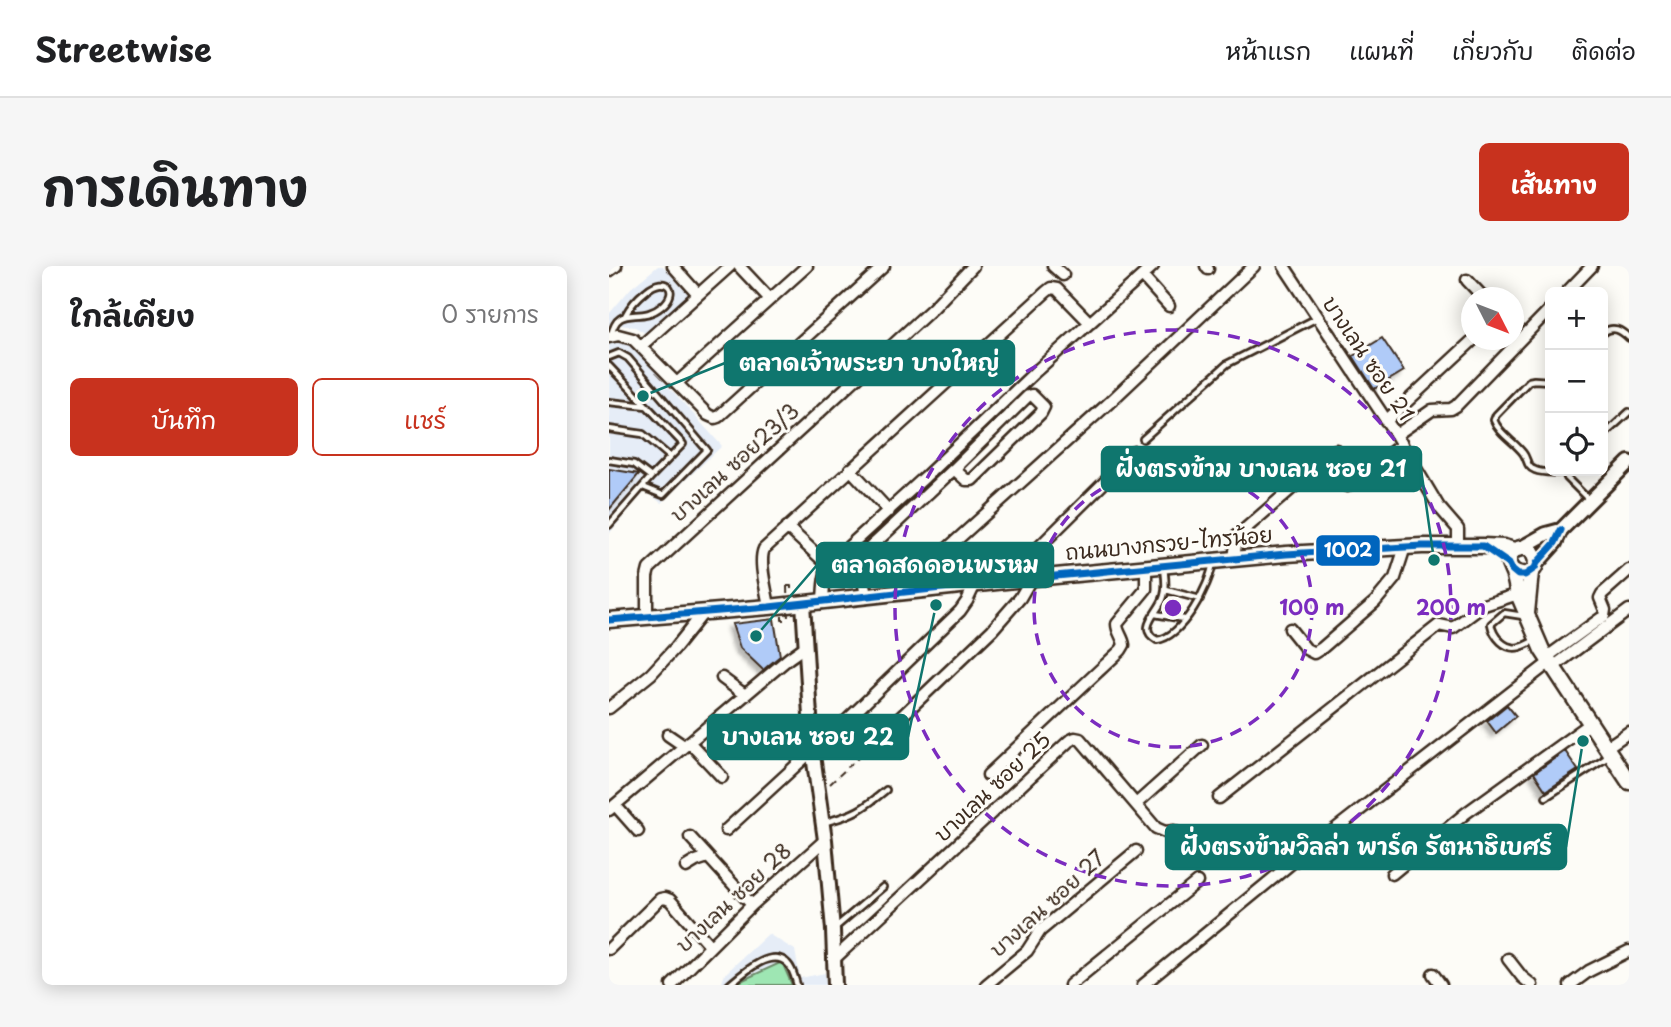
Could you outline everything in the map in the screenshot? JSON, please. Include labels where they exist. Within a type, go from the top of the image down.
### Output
[{"type":"main road","name":"ถนนบางกรวย-ไทรน้อย","points":[[609,620],[769,607],[1234,559],[1405,547],[1504,547],[1514,558],[1518,575],[1525,575],[1534,568]]},
{"type":"main road","points":[[1527,616],[1535,555],[1529,548],[1514,558],[1514,576],[1518,594],[1527,616],[1537,640],[1629,782]]},
{"type":"street","points":[[609,271],[616,266]]},
{"type":"street","points":[[673,266],[698,294]]},
{"type":"street","points":[[641,346],[730,266]]},
{"type":"street","points":[[739,266],[770,299]]},
{"type":"street","points":[[678,382],[807,266]]},
{"type":"street","points":[[610,336],[633,339],[708,415],[718,417],[884,266]]},
{"type":"street","name":"บางเลน ซอย23/3","points":[[647,616],[649,569],[933,308],[973,266]]},
{"type":"street","points":[[1052,266],[1062,275]]},
{"type":"street","points":[[823,601],[827,569],[1034,373],[1153,266]]},
{"type":"street","points":[[921,590],[929,565],[1110,402],[1254,266]]},
{"type":"street","name":"บางเลน ซอย 21","points":[[1283,266],[1399,440],[1439,507],[1458,529],[1458,545]]},
{"type":"street","points":[[1572,287],[1592,266]]},
{"type":"street","points":[[1142,276],[1169,306]]},
{"type":"street","points":[[1467,281],[1473,287]]},
{"type":"street","points":[[769,607],[762,554],[769,544],[1051,288],[1058,289],[1090,323]]},
{"type":"street","points":[[1347,486],[1433,410],[1456,406],[1545,314]]},
{"type":"street","points":[[1386,421],[1462,350]]},
{"type":"street","points":[[787,527],[827,569],[842,569],[859,558],[1029,395],[1044,407],[972,480],[965,480],[954,469]]},
{"type":"street","points":[[1234,559],[1237,536],[1335,450]]},
{"type":"street","points":[[883,735],[992,630],[1020,598],[1035,551],[1135,452]]},
{"type":"street","points":[[1534,568],[1555,543],[1561,530],[1629,462]]},
{"type":"street","points":[[850,469],[889,510]]},
{"type":"street","points":[[1514,558],[1546,534],[1561,530]]},
{"type":"street","points":[[1290,629],[1306,649],[1314,653],[1322,648],[1375,602],[1395,578],[1405,547]]},
{"type":"street","points":[[859,558],[866,596]]},
{"type":"street","points":[[988,775],[1121,650],[1124,640],[1117,624],[1146,589],[1146,568]]},
{"type":"street","points":[[1143,985],[1293,862],[1550,662],[1604,616],[1605,610],[1600,598],[1602,594],[1629,570]]},
{"type":"street","points":[[726,830],[812,749],[842,725],[960,611],[975,584]]},
{"type":"street","points":[[1219,797],[1440,625],[1453,628],[1484,605],[1518,594]]},
{"type":"street","points":[[803,603],[812,749],[825,840],[835,985]]},
{"type":"street","points":[[1550,662],[1629,610]]},
{"type":"street","points":[[609,708],[651,674],[704,612]]},
{"type":"street","points":[[638,831],[611,805],[806,646]]},
{"type":"street","points":[[722,678],[745,695]]},
{"type":"street","points":[[1392,874],[1483,801],[1591,723]]},
{"type":"street","points":[[1609,751],[1629,732]]},
{"type":"street","points":[[668,735],[687,744],[722,778]]},
{"type":"street","name":"บางเลน ซอย 25","points":[[833,960],[1075,738],[1080,739],[1156,828],[1165,832],[1174,831]]},
{"type":"street","points":[[1136,804],[1202,746]]},
{"type":"street","points":[[690,837],[753,905]]},
{"type":"street","name":"บางเลน ซอย 28","points":[[672,985],[753,905],[825,840]]},
{"type":"street","name":"บางเลน ซอย 27","points":[[986,985],[1027,950],[1040,931],[1136,851]]},
{"type":"street","points":[[686,867],[708,857]]},
{"type":"street","points":[[1070,985],[1197,882]]},
{"type":"street","points":[[609,949],[660,899],[665,898],[670,900],[710,946]]},
{"type":"street","points":[[1570,985],[1589,971],[1629,951]]},
{"type":"street","points":[[1508,959],[1532,985]]},
{"type":"street","points":[[1433,974],[1441,985]]},
{"type":"lane","points":[[610,336],[618,319],[655,312],[669,300],[671,290],[664,283],[656,283],[646,290],[625,316]]},
{"type":"lane","points":[[1143,439],[1227,365],[1318,317]]},
{"type":"lane","points":[[1608,330],[1615,328],[1629,338]]},
{"type":"lane","points":[[609,357],[619,353],[628,358],[707,450],[663,495],[643,487]]},
{"type":"lane","points":[[609,366],[683,444],[609,525]]},
{"type":"lane","points":[[1545,381],[1529,382],[1494,420],[1499,429],[1524,454],[1531,469],[1545,471]]},
{"type":"lane","points":[[609,402],[648,406]]},
{"type":"lane","points":[[1608,431],[1629,412]]},
{"type":"lane","points":[[609,429],[643,434],[670,457]]},
{"type":"lane","points":[[609,460],[634,464],[651,477]]},
{"type":"lane","points":[[1567,476],[1590,501]]},
{"type":"lane","points":[[1164,566],[1166,590],[1147,631],[1157,640],[1170,635],[1200,599],[1211,575],[1213,561]]},
{"type":"lane","points":[[1166,590],[1200,599]]},
{"type":"lane","points":[[1527,616],[1504,613],[1491,624],[1492,631],[1501,643],[1513,648],[1537,640]]},
{"type":"lane","points":[[1155,614],[1185,619]]},
{"type":"lane","points":[[1546,797],[1609,751]]},
{"type":"lane","points":[[822,823],[850,816],[886,790]]},
{"type":"lane","points":[[1412,857],[1425,866],[1430,865],[1452,841],[1447,829]]},
{"type":"lane","points":[[833,930],[883,887]]},
{"type":"lane","points":[[729,985],[770,957],[789,964],[797,985]]},
{"type":"path","points":[[787,586],[788,620]]},
{"type":"path","points":[[818,795],[883,735]]},
{"type":"shaded area","points":[[658,266],[663,266],[689,295],[645,333],[635,327],[620,325],[617,341],[632,346],[722,446],[661,503],[645,490],[609,534],[609,314],[631,288]]},
{"type":"shaded area","points":[[768,934],[795,950],[800,978],[825,973],[826,985],[721,985],[725,974]]},
{"type":"green space","points":[[782,962],[792,985],[732,985]]},
{"type":"building","points":[[1382,338],[1404,371],[1374,389],[1353,356]]},
{"type":"building","points":[[609,469],[639,474],[609,510]]},
{"type":"building","points":[[774,619],[780,656],[763,670],[740,648],[732,624]]},
{"type":"building","points":[[1507,705],[1516,716],[1496,733],[1487,721]]},
{"type":"building","points":[[1565,751],[1578,770],[1546,791],[1534,773]]},
{"type":"transit line","name":"1002","points":[[609,620],[769,607],[1286,554],[1422,546],[1483,546],[1509,564],[1518,575],[1525,575],[1535,568],[1555,543],[1561,530]]},
{"type":"place","name":"ตลาดเจ้าพระยา บางใหญ่","points":[[643,396]]},
{"type":"place","name":"ฝั่งตรงข้าม บางเลน ซอย 21","points":[[1434,560]]},
{"type":"place","name":"บางเลน ซอย 22","points":[[936,605]]},
{"type":"place","name":"ตลาดสดดอนพรหม","points":[[756,636]]},
{"type":"place","name":"ฝั่งตรงข้ามวิลล่า พาร์ค รัตนาธิเบศร์","points":[[1583,741]]}]
